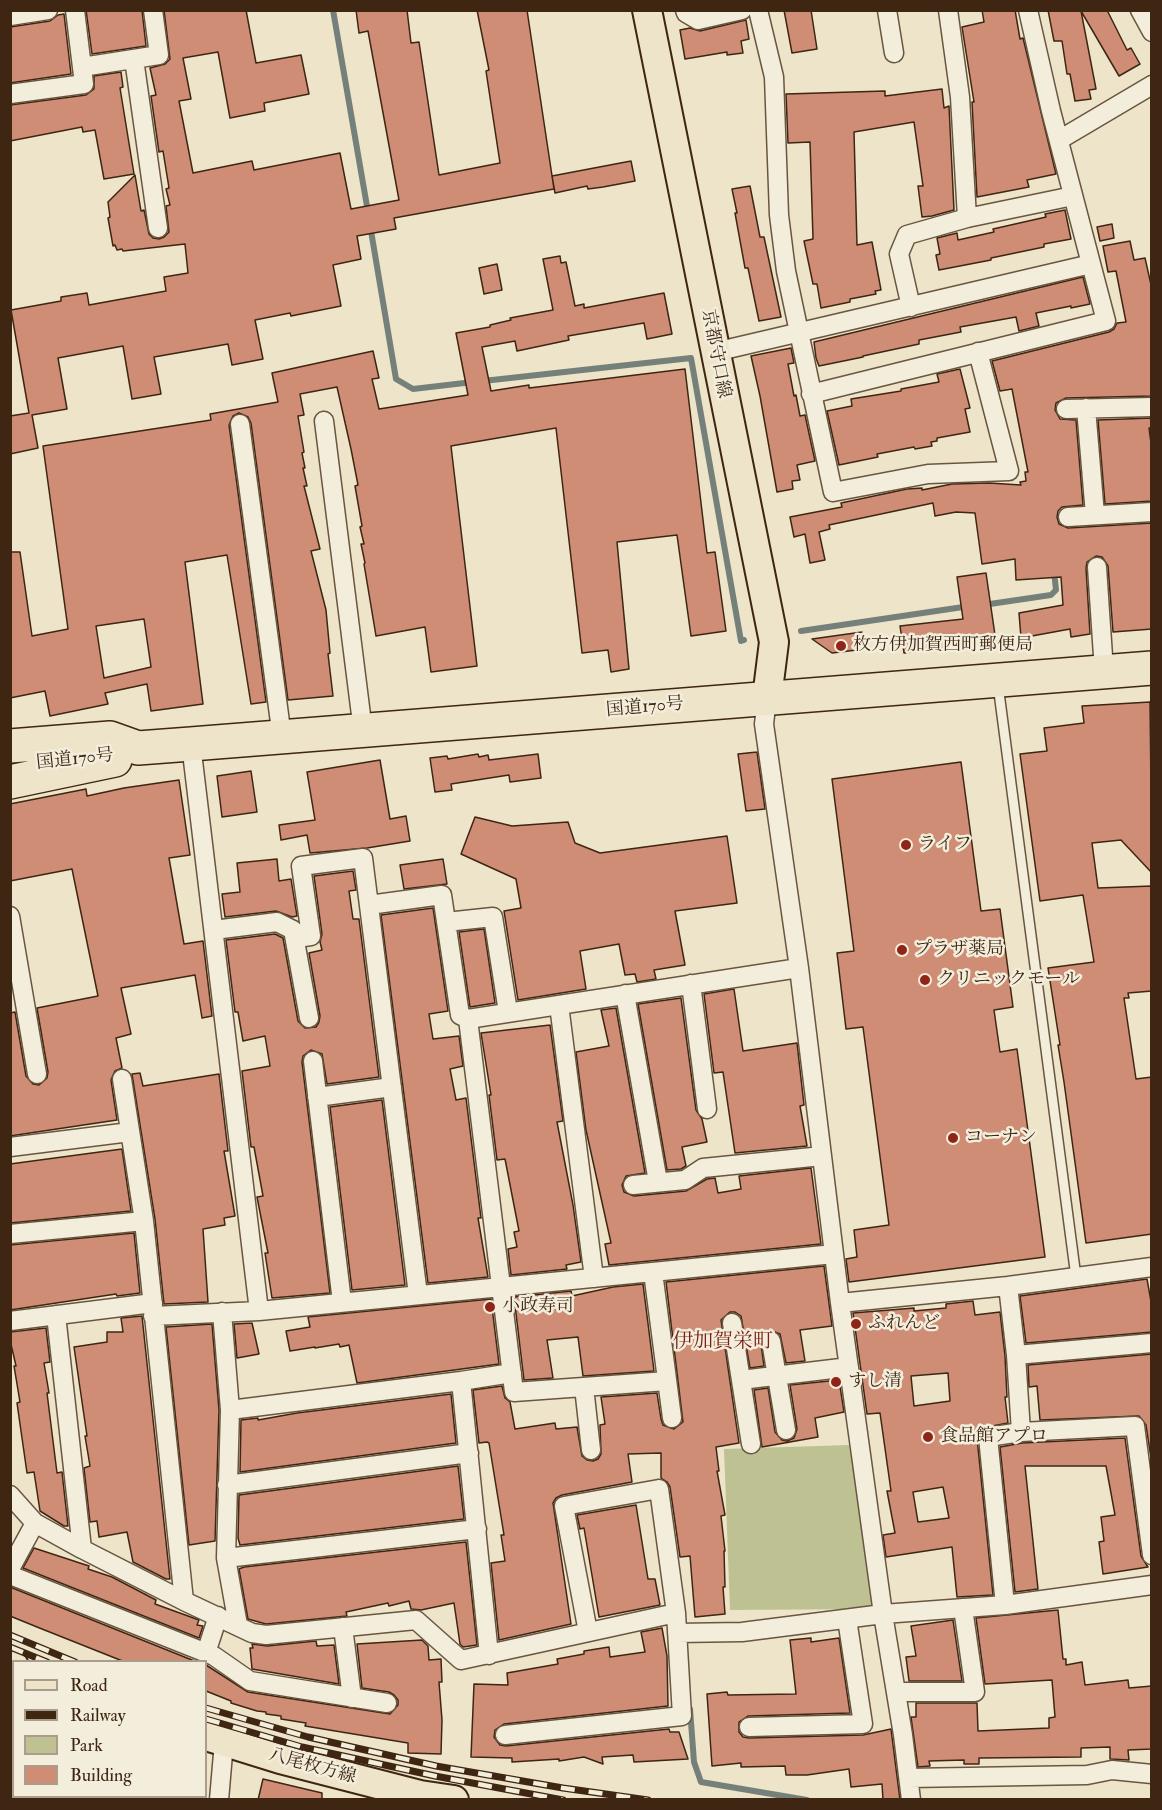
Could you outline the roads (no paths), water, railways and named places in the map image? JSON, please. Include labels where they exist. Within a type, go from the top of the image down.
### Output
[{"type":"highway","name":"国道170号","points":[[10,767],[191,744],[282,737],[765,711],[997,680],[1152,668]]},
{"type":"highway","name":"国道170号","points":[[10,746],[110,738],[126,754]]},
{"type":"highway","points":[[10,782],[126,754]]},
{"type":"main road","name":"京都守口線","points":[[647,10],[774,642],[765,711]]},
{"type":"main road","name":"八尾枚方線","points":[[215,1739],[280,1759],[420,1795],[454,1800]]},
{"type":"street","points":[[10,16],[48,10]]},
{"type":"street","points":[[10,94],[84,84],[75,10]]},
{"type":"street","points":[[82,67],[159,55],[153,10]]},
{"type":"street","points":[[685,10],[698,20],[742,10]]},
{"type":"street","points":[[758,10],[774,77],[779,214],[786,271],[832,492],[928,474],[1009,471],[978,352]]},
{"type":"street","points":[[887,10],[894,53]]},
{"type":"street","points":[[948,10],[960,97],[967,218]]},
{"type":"street","points":[[811,394],[1106,321],[1028,10]]},
{"type":"street","points":[[1140,10],[1152,32]]},
{"type":"street","points":[[134,59],[158,228]]},
{"type":"street","points":[[1059,140],[1152,85]]},
{"type":"street","points":[[911,307],[899,254],[907,235],[967,218],[1073,196]]},
{"type":"street","points":[[715,352],[1091,264]]},
{"type":"street","points":[[1066,409],[1152,407]]},
{"type":"street","points":[[1086,408],[1095,515]]},
{"type":"street","points":[[324,421],[363,731]]},
{"type":"street","points":[[240,424],[282,737]]},
{"type":"street","points":[[1068,516],[1152,512]]},
{"type":"street","points":[[1097,567],[1104,671]]},
{"type":"street","points":[[765,711],[800,968],[840,1303],[911,1800]]},
{"type":"street","points":[[191,744],[260,1311]]},
{"type":"street","points":[[296,938],[311,936],[301,866],[363,858],[418,1295]]},
{"type":"street","points":[[369,905],[442,895],[460,1015],[468,1018],[800,968]]},
{"type":"street","points":[[10,916],[37,1074]]},
{"type":"street","points":[[446,922],[493,917],[508,1012]]},
{"type":"street","points":[[214,930],[277,922],[293,930],[309,1018]]},
{"type":"street","points":[[691,984],[707,1109]]},
{"type":"street","points":[[625,994],[658,1182]]},
{"type":"street","points":[[559,1005],[594,1278]]},
{"type":"street","points":[[468,1018],[514,1392],[667,1381]]},
{"type":"street","points":[[313,1061],[342,1302]]},
{"type":"street","points":[[122,1079],[144,1221],[184,1601]]},
{"type":"street","points":[[317,1096],[392,1087]]},
{"type":"street","points":[[10,1147],[130,1132]]},
{"type":"street","points":[[633,1185],[685,1180],[703,1168],[822,1156]]},
{"type":"street","points":[[10,1234],[144,1221]]},
{"type":"street","points":[[10,1321],[153,1309],[260,1311],[834,1254]]},
{"type":"street","points":[[840,1303],[1008,1286],[1152,1267]]},
{"type":"street","points":[[653,1272],[672,1418]]},
{"type":"street","points":[[1008,1286],[1016,1355],[1021,1432]]},
{"type":"street","points":[[222,1312],[230,1410],[226,1558],[238,1625]]},
{"type":"street","points":[[56,1316],[82,1549]]},
{"type":"street","points":[[732,1323],[751,1444]]},
{"type":"street","points":[[771,1341],[786,1430]]},
{"type":"street","points":[[1016,1355],[1152,1342]]},
{"type":"street","points":[[741,1380],[849,1367]]},
{"type":"street","points":[[230,1410],[461,1381],[512,1372]]},
{"type":"street","points":[[461,1381],[489,1655]]},
{"type":"street","points":[[584,1387],[591,1450]]},
{"type":"street","points":[[1005,1605],[988,1437],[1021,1432],[1135,1426],[1152,1555]]},
{"type":"street","points":[[227,1485],[469,1453]]},
{"type":"street","points":[[505,1736],[682,1716],[676,1612],[659,1489],[564,1506],[588,1632]]},
{"type":"street","points":[[10,1496],[35,1522],[82,1549],[252,1633],[266,1635],[416,1620],[461,1660],[676,1612]]},
{"type":"street","points":[[10,1569],[35,1522]]},
{"type":"street","points":[[226,1558],[477,1529]]},
{"type":"street","points":[[10,1575],[214,1656],[250,1681],[387,1703]]},
{"type":"street","points":[[677,1633],[742,1632],[883,1614],[1005,1605],[1152,1585]]},
{"type":"street","points":[[896,1692],[975,1692],[963,1608]]},
{"type":"street","points":[[206,1653],[218,1616]]},
{"type":"street","points":[[749,1727],[863,1724],[847,1619]]},
{"type":"street","points":[[343,1628],[352,1698]]},
{"type":"street","points":[[215,1739],[219,1800]]},
{"type":"street","points":[[909,1778],[1087,1775],[1112,1770],[1152,1774]]},
{"type":"lane","points":[[997,680],[1076,1277]]},
{"type":"waterway","points":[[333,10],[368,212]]},
{"type":"waterway","points":[[370,225],[396,379],[413,389],[473,382]]},
{"type":"waterway","points":[[483,381],[691,358],[741,641],[744,640]]},
{"type":"waterway","points":[[983,605],[1051,595],[1056,590],[1054,571]]},
{"type":"waterway","points":[[801,631],[970,606]]},
{"type":"waterway","points":[[690,1709],[694,1762],[701,1782],[807,1800]]},
{"type":"railway","points":[[10,1635],[70,1660]]},
{"type":"railway","points":[[10,1647],[42,1660]]},
{"type":"railway","points":[[207,1708],[308,1737],[436,1766],[648,1800]]},
{"type":"railway","points":[[207,1719],[302,1747],[435,1776],[563,1800]]},
{"type":"place","name":"枚方伊加賀西町郵便局","points":[[841,646]]},
{"type":"place","name":"ライフ","points":[[906,845]]},
{"type":"place","name":"プラザ薬局","points":[[902,950]]},
{"type":"place","name":"クリニックモール","points":[[925,980]]},
{"type":"place","name":"コーナン","points":[[953,1138]]},
{"type":"place","name":"小政寿司","points":[[490,1307]]},
{"type":"place","name":"ふれんど","points":[[856,1324]]},
{"type":"place","name":"すし清","points":[[836,1382]]},
{"type":"place","name":"食品館アプロ","points":[[928,1437]]},
{"type":"district","name":"伊加賀栄町","points":[[723,1343]]}]
